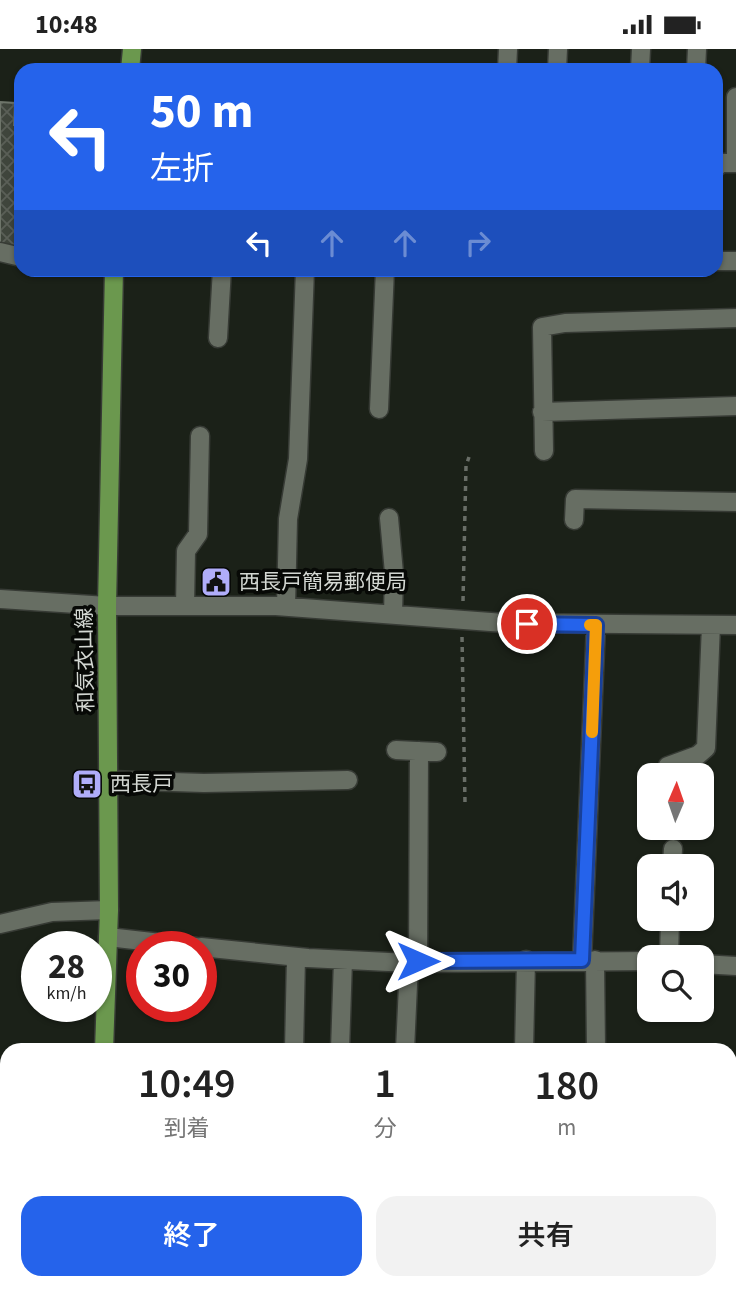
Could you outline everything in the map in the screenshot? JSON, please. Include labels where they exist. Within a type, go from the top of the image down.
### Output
[{"type":"main road","name":"和気衣山線","points":[[108,931],[107,606],[114,277]]},
{"type":"main road","name":"和気衣山線","points":[[104,1043],[105,1022]]},
{"type":"street","points":[[736,97],[736,163]]},
{"type":"street","points":[[218,338],[222,277]]},
{"type":"street","points":[[286,607],[288,519],[298,459],[306,277]]},
{"type":"street","points":[[379,409],[385,277]]},
{"type":"street","points":[[544,451],[542,327],[565,323],[736,318]]},
{"type":"street","points":[[542,412],[736,406]]},
{"type":"street","points":[[185,606],[186,551],[198,534],[207,457],[200,436]]},
{"type":"street","points":[[574,520],[575,499],[736,502]]},
{"type":"street","points":[[389,518],[394,573],[393,615]]},
{"type":"street","points":[[0,599],[107,606],[286,607],[504,624],[736,625]]},
{"type":"street","points":[[595,1043],[589,960],[596,625]]},
{"type":"street","points":[[676,763],[698,755],[706,748],[711,625]]},
{"type":"street","points":[[396,750],[437,752]]},
{"type":"street","points":[[406,1043],[413,962],[419,751]]},
{"type":"street","points":[[109,780],[204,783],[348,780]]},
{"type":"street","points":[[0,924],[52,912],[109,909]]},
{"type":"street","points":[[217,949],[296,957],[413,962],[637,961]]},
{"type":"street","points":[[293,1043],[296,957]]},
{"type":"street","points":[[340,1043],[343,960]]},
{"type":"street","points":[[524,1043],[526,960]]},
{"type":"street","points":[[714,965],[736,966]]},
{"type":"building","points":[[0,102],[14,103],[14,250],[0,247]]},
{"type":"slow traffic","points":[[590,625],[596,625],[592,732]]},
{"type":"place","name":"西長戸簡易郵便局","points":[[216,582]]},
{"type":"place","name":"西長戸","points":[[87,784]]},
{"type":"route","points":[[418,961],[582,960],[596,625],[527,624]]}]
